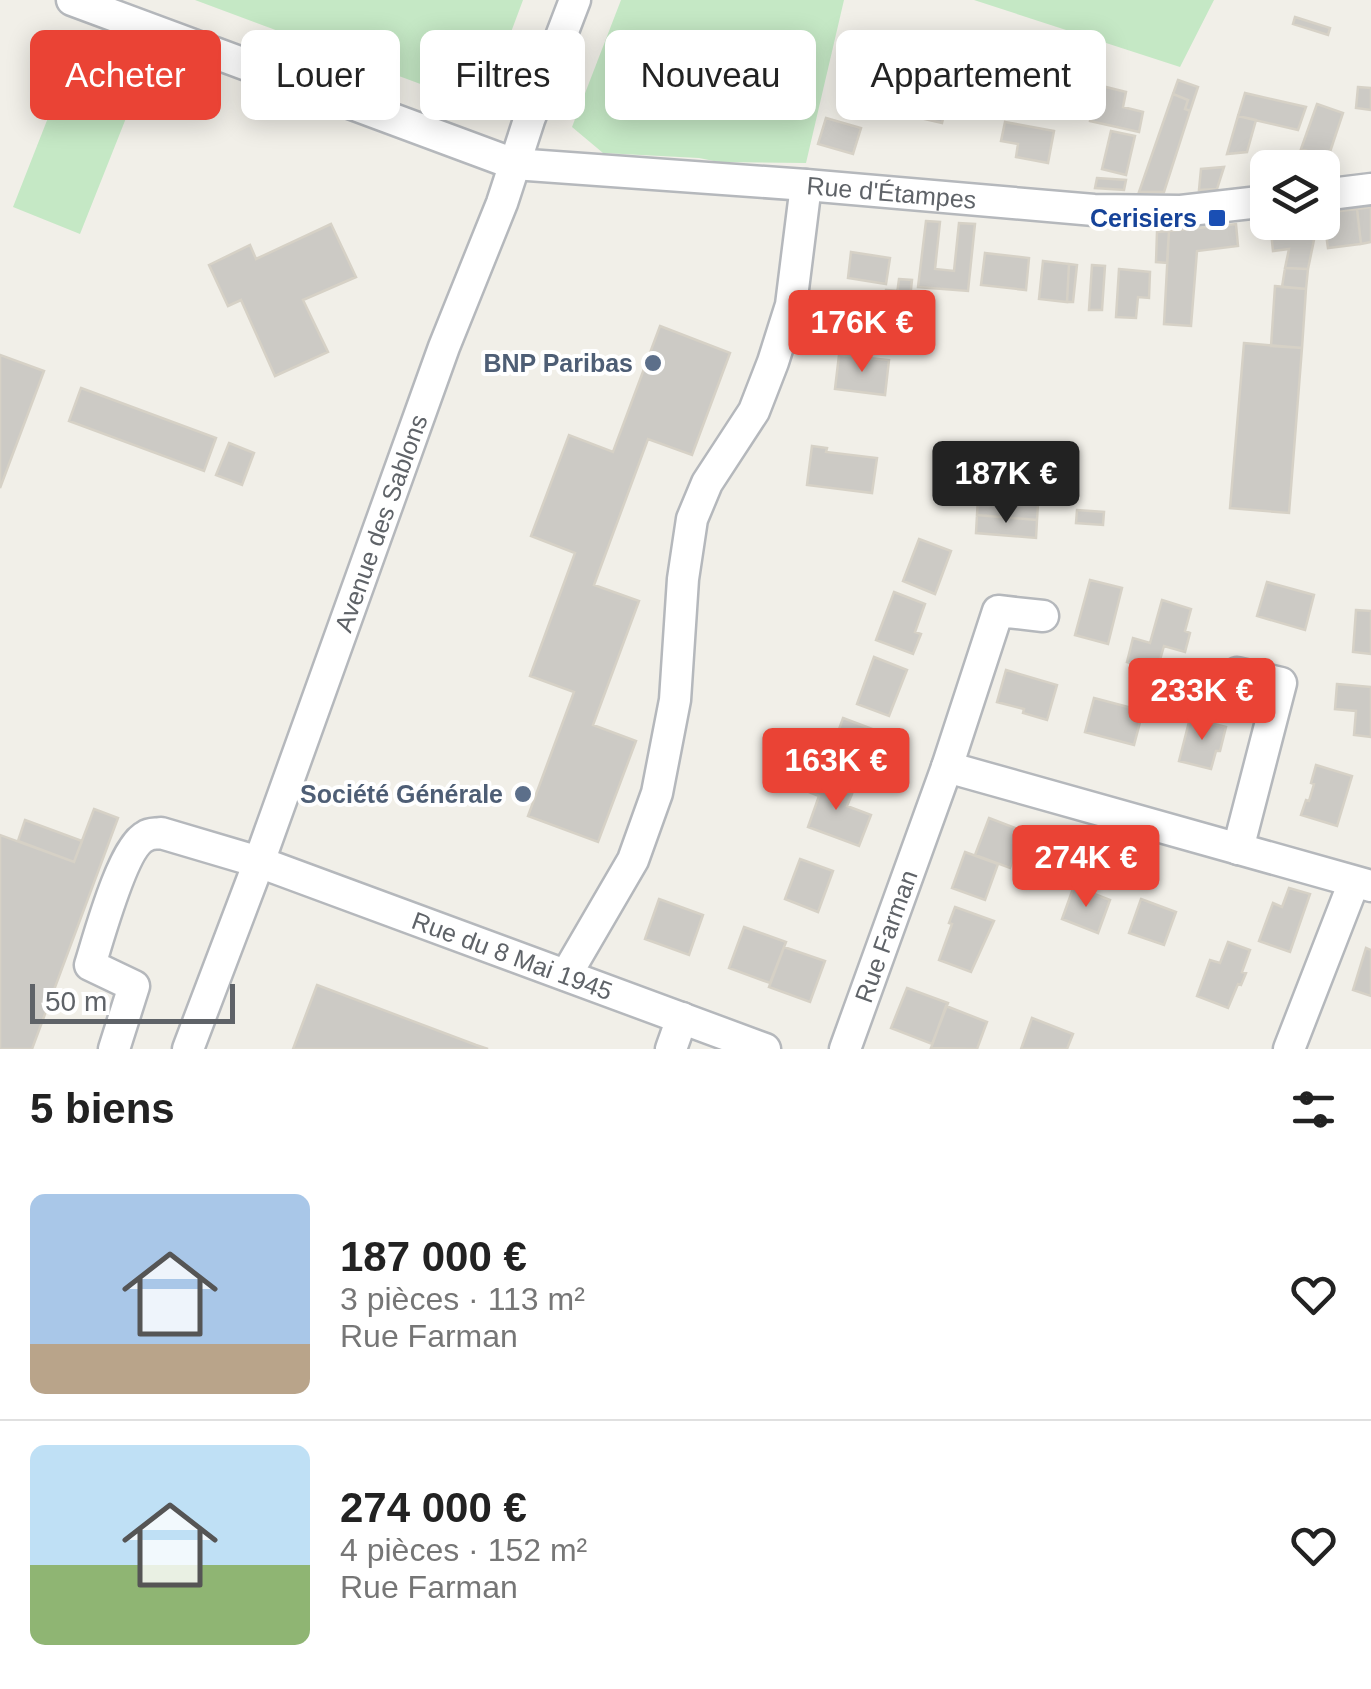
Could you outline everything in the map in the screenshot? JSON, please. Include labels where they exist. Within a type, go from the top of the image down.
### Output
[{"type":"street","name":"Rue d'Étampes","points":[[72,0],[514,164],[1094,210],[1182,211],[1250,203]]},
{"type":"street","name":"Avenue des Sablons","points":[[188,1049],[575,0]]},
{"type":"street","points":[[566,975],[633,860],[657,793],[675,700],[683,579],[692,520],[707,483],[754,411],[774,362],[791,305],[806,186]]},
{"type":"street","points":[[1340,192],[1371,189]]},
{"type":"street","name":"Rue Farman","points":[[844,1049],[947,768],[998,611],[1043,616]]},
{"type":"street","points":[[1237,672],[1280,684],[1238,849]]},
{"type":"street","points":[[947,768],[1363,884],[1289,1049]]},
{"type":"street","name":"Rue du 8 Mai 1945","points":[[114,1049],[134,986],[90,965],[125,862],[136,844],[146,836],[161,833],[260,862],[766,1049]]},
{"type":"street","points":[[671,1049],[682,1018]]},
{"type":"green space","points":[[195,0],[523,0],[512,30],[420,30],[420,84],[400,76],[400,30],[275,30]]},
{"type":"green space","points":[[621,0],[844,0],[806,163],[719,162],[603,153],[572,127],[575,120],[585,120],[585,93],[605,41],[605,120],[816,120],[816,30],[609,30]]},
{"type":"green space","points":[[974,0],[1214,0],[1180,67],[1106,43],[1106,30],[1066,30]]},
{"type":"green space","points":[[47,120],[125,120],[80,234],[13,207]]},
{"type":"building","points":[[1295,17],[1330,28],[1328,35],[1293,24]]},
{"type":"building","points":[[1178,80],[1198,87],[1190,111],[1185,109],[1188,100],[1173,94]]},
{"type":"building","points":[[1106,87],[1126,92],[1123,107],[1143,112],[1139,132],[1090,121],[1106,120]]},
{"type":"building","points":[[1358,87],[1371,88],[1371,110],[1356,108]]},
{"type":"building","points":[[1245,93],[1306,107],[1298,130],[1238,116]]},
{"type":"building","points":[[1173,94],[1188,100],[1185,109],[1190,111],[1164,192],[1139,192]]},
{"type":"building","points":[[1317,104],[1343,113],[1331,150],[1301,149]]},
{"type":"building","points":[[1238,116],[1256,120],[1247,152],[1227,154]]},
{"type":"building","points":[[826,118],[861,128],[853,154],[818,144]]},
{"type":"building","points":[[1005,122],[1054,131],[1048,163],[1016,157],[1018,144],[1001,141]]},
{"type":"building","points":[[1111,131],[1135,136],[1126,175],[1102,169]]},
{"type":"building","points":[[1224,167],[1217,189],[1199,190],[1201,169]]},
{"type":"building","points":[[1097,178],[1126,180],[1124,190],[1095,188]]},
{"type":"building","points":[[1371,207],[1371,242],[1361,244],[1357,209]]},
{"type":"building","points":[[1357,209],[1361,244],[1328,248],[1327,240],[1340,240],[1340,211]]},
{"type":"building","points":[[926,221],[940,222],[935,269],[954,271],[959,223],[975,224],[968,291],[918,287]]},
{"type":"building","points":[[331,224],[356,277],[303,300],[328,352],[275,376],[241,300],[228,306],[209,265],[250,245],[256,259]]},
{"type":"building","points":[[1236,224],[1238,246],[1197,251],[1191,326],[1164,324],[1169,231]]},
{"type":"building","points":[[1169,231],[1167,263],[1156,262],[1157,232]]},
{"type":"building","points":[[1272,240],[1314,240],[1308,269],[1285,268],[1289,249],[1273,251]]},
{"type":"building","points":[[851,252],[890,258],[886,284],[848,278]]},
{"type":"building","points":[[985,253],[1029,258],[1026,290],[981,285]]},
{"type":"building","points":[[1043,261],[1069,264],[1067,302],[1039,299]]},
{"type":"building","points":[[1069,264],[1077,265],[1073,302],[1067,302]]},
{"type":"building","points":[[1092,265],[1105,266],[1102,310],[1089,310]]},
{"type":"building","points":[[1285,268],[1308,269],[1306,289],[1282,287]]},
{"type":"building","points":[[1119,269],[1150,272],[1149,298],[1138,297],[1136,318],[1116,317]]},
{"type":"building","points":[[899,279],[912,280],[908,319],[894,317]]},
{"type":"building","points":[[1275,286],[1306,289],[1302,348],[1271,346]]},
{"type":"building","points":[[886,290],[898,291],[895,315],[884,314]]},
{"type":"building","points":[[660,326],[730,353],[692,455],[648,439],[594,585],[639,601],[593,725],[636,741],[598,842],[528,816],[574,692],[530,676],[575,553],[531,536],[569,435],[613,452]]},
{"type":"building","points":[[1244,343],[1302,348],[1289,513],[1230,508]]},
{"type":"building","points":[[0,355],[44,371],[0,488]]},
{"type":"building","points":[[839,355],[889,360],[885,395],[835,389]]},
{"type":"building","points":[[81,388],[216,438],[204,471],[69,421]]},
{"type":"building","points":[[229,443],[254,453],[242,485],[216,475]]},
{"type":"building","points":[[812,446],[827,448],[826,452],[877,458],[872,493],[807,485]]},
{"type":"building","points":[[978,498],[1038,504],[1037,520],[977,515]]},
{"type":"building","points":[[1077,510],[1104,512],[1103,525],[1076,523]]},
{"type":"building","points":[[977,515],[1037,520],[1036,538],[976,533]]},
{"type":"building","points":[[919,539],[951,551],[935,594],[903,581]]},
{"type":"building","points":[[1090,580],[1122,588],[1108,644],[1075,635]]},
{"type":"building","points":[[1267,582],[1314,595],[1305,630],[1257,616]]},
{"type":"building","points":[[894,592],[925,604],[915,632],[921,634],[913,654],[876,640]]},
{"type":"building","points":[[1162,600],[1191,609],[1185,652],[1164,646],[1157,670],[1127,662],[1133,638],[1150,643]]},
{"type":"building","points":[[1356,610],[1371,611],[1371,654],[1353,652]]},
{"type":"building","points":[[874,657],[907,670],[889,716],[857,704]]},
{"type":"building","points":[[1006,670],[1057,685],[1047,720],[997,702]]},
{"type":"building","points":[[1337,684],[1371,687],[1371,737],[1354,735],[1356,711],[1335,709]]},
{"type":"building","points":[[1094,698],[1143,711],[1134,745],[1085,732]]},
{"type":"building","points":[[843,718],[896,738],[877,787],[844,774],[857,739],[838,732]]},
{"type":"building","points":[[1190,718],[1226,727],[1211,769],[1179,761]]},
{"type":"building","points":[[1316,765],[1352,776],[1337,826],[1301,815],[1306,800],[1309,801]]},
{"type":"building","points":[[804,776],[852,794],[847,806],[871,815],[859,846],[808,827],[819,796],[799,788]]},
{"type":"building","points":[[94,809],[118,818],[32,1049],[0,1049],[0,835],[74,862]]},
{"type":"building","points":[[989,818],[1023,831],[1010,868],[975,855]]},
{"type":"building","points":[[25,820],[82,841],[74,862],[18,841]]},
{"type":"building","points":[[965,852],[998,864],[985,900],[952,888]]},
{"type":"building","points":[[800,859],[833,871],[818,912],[785,899]]},
{"type":"building","points":[[1074,886],[1110,900],[1098,933],[1062,919]]},
{"type":"building","points":[[1289,888],[1310,894],[1290,952],[1259,941],[1273,903],[1282,907]]},
{"type":"building","points":[[659,899],[703,915],[689,955],[645,939]]},
{"type":"building","points":[[1141,899],[1176,912],[1164,945],[1129,933]]},
{"type":"building","points":[[955,907],[994,921],[971,972],[939,960]]},
{"type":"building","points":[[744,927],[786,942],[770,983],[729,968]]},
{"type":"building","points":[[1228,942],[1250,950],[1242,972],[1246,973],[1228,1008],[1197,996],[1210,960],[1220,963]]},
{"type":"building","points":[[784,947],[825,961],[810,1002],[769,987]]},
{"type":"building","points":[[1366,948],[1371,950],[1371,996],[1353,990]]},
{"type":"building","points":[[317,985],[476,1045],[488,1049],[293,1049]]},
{"type":"building","points":[[907,988],[948,1003],[932,1044],[891,1028]]},
{"type":"building","points":[[946,1006],[987,1022],[977,1049],[931,1048]]},
{"type":"building","points":[[1032,1018],[1073,1034],[1067,1049],[1021,1049]]},
{"type":"place","name":"Cerisiers","points":[[1217,218]]},
{"type":"place","name":"BNP Paribas","points":[[653,363]]},
{"type":"place","name":"Société Générale","points":[[523,794]]}]
